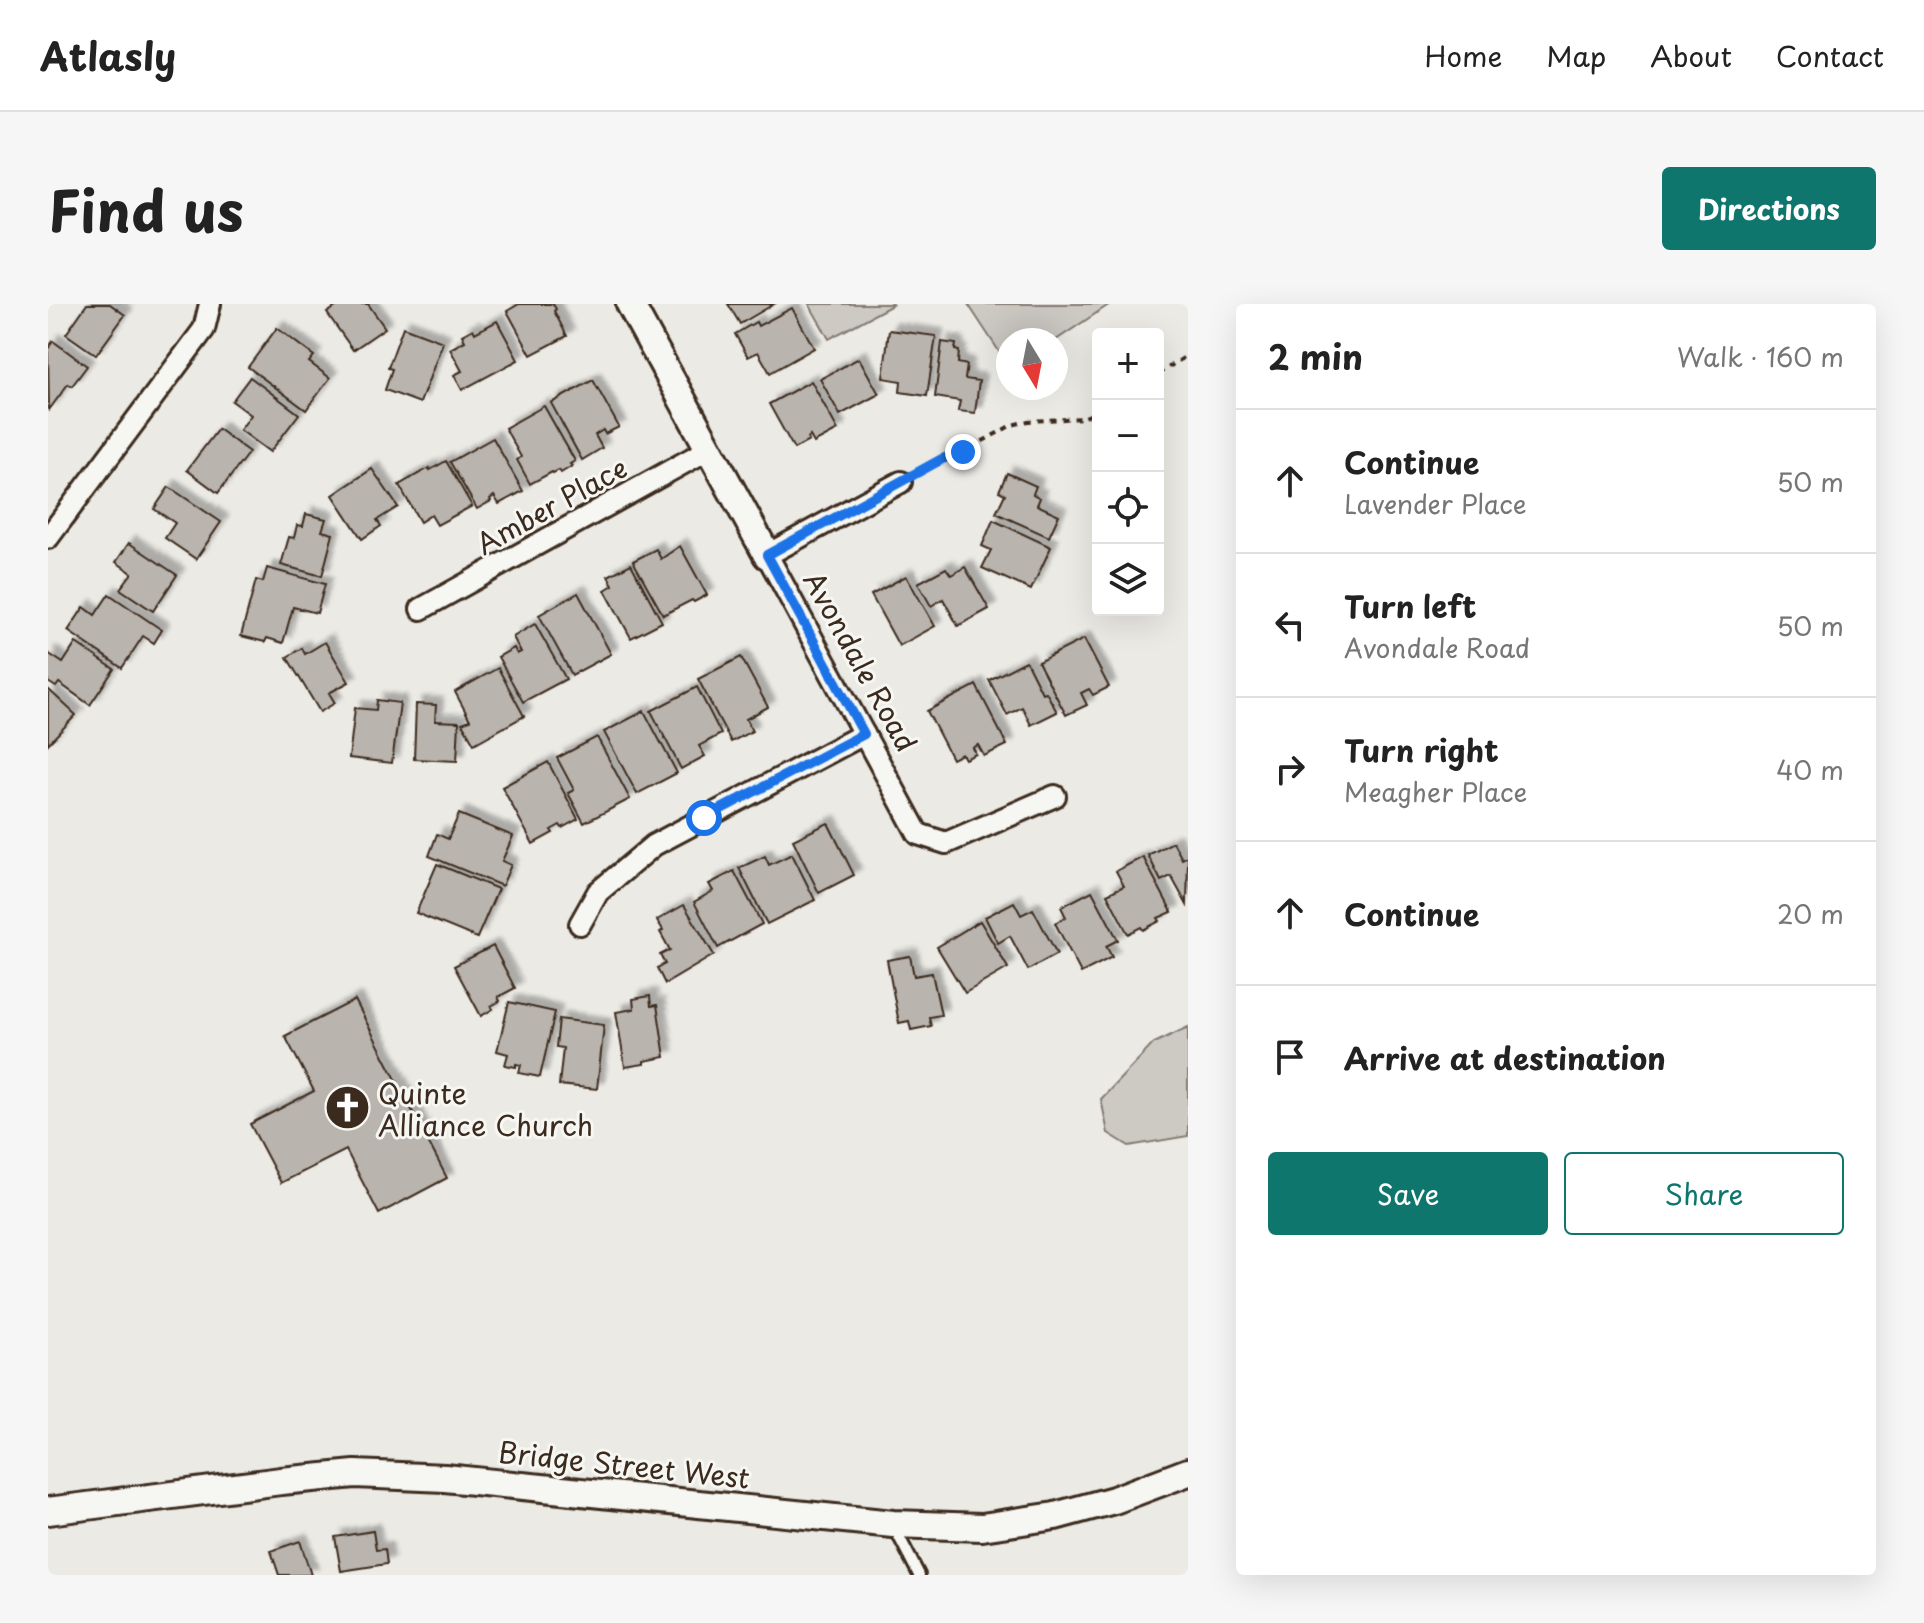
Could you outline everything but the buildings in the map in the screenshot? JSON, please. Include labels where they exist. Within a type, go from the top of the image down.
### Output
[{"type":"street","points":[[48,538],[204,329],[210,304]]},
{"type":"street","name":"Avondale Road","points":[[630,304],[918,834],[946,843],[1055,796]]},
{"type":"street","name":"Amber Place","points":[[421,609],[709,449]]},
{"type":"street","points":[[767,555],[901,482]]},
{"type":"street","points":[[580,924],[598,892],[654,845],[864,734]]},
{"type":"street","name":"Bridge Street West","points":[[48,1511],[355,1474],[445,1478],[893,1524],[982,1527],[1055,1516],[1114,1500],[1188,1472]]},
{"type":"lane","points":[[893,1524],[919,1575]]},
{"type":"path","points":[[1164,370],[1188,355]]},
{"type":"path","points":[[901,482],[1012,425],[1092,414]]},
{"type":"shaded area","points":[[809,304],[894,304],[829,339]]},
{"type":"shaded area","points":[[968,304],[1110,304],[1068,332],[1068,328],[996,328],[996,347]]},
{"type":"shaded area","points":[[1188,1027],[1188,1136],[1129,1146],[1108,1133],[1101,1099],[1154,1043]]},
{"type":"place","name":"Quinte Alliance Church","points":[[347,1108]]},
{"type":"route","points":[[704,818],[864,734],[767,555],[942,459],[963,452]]}]
